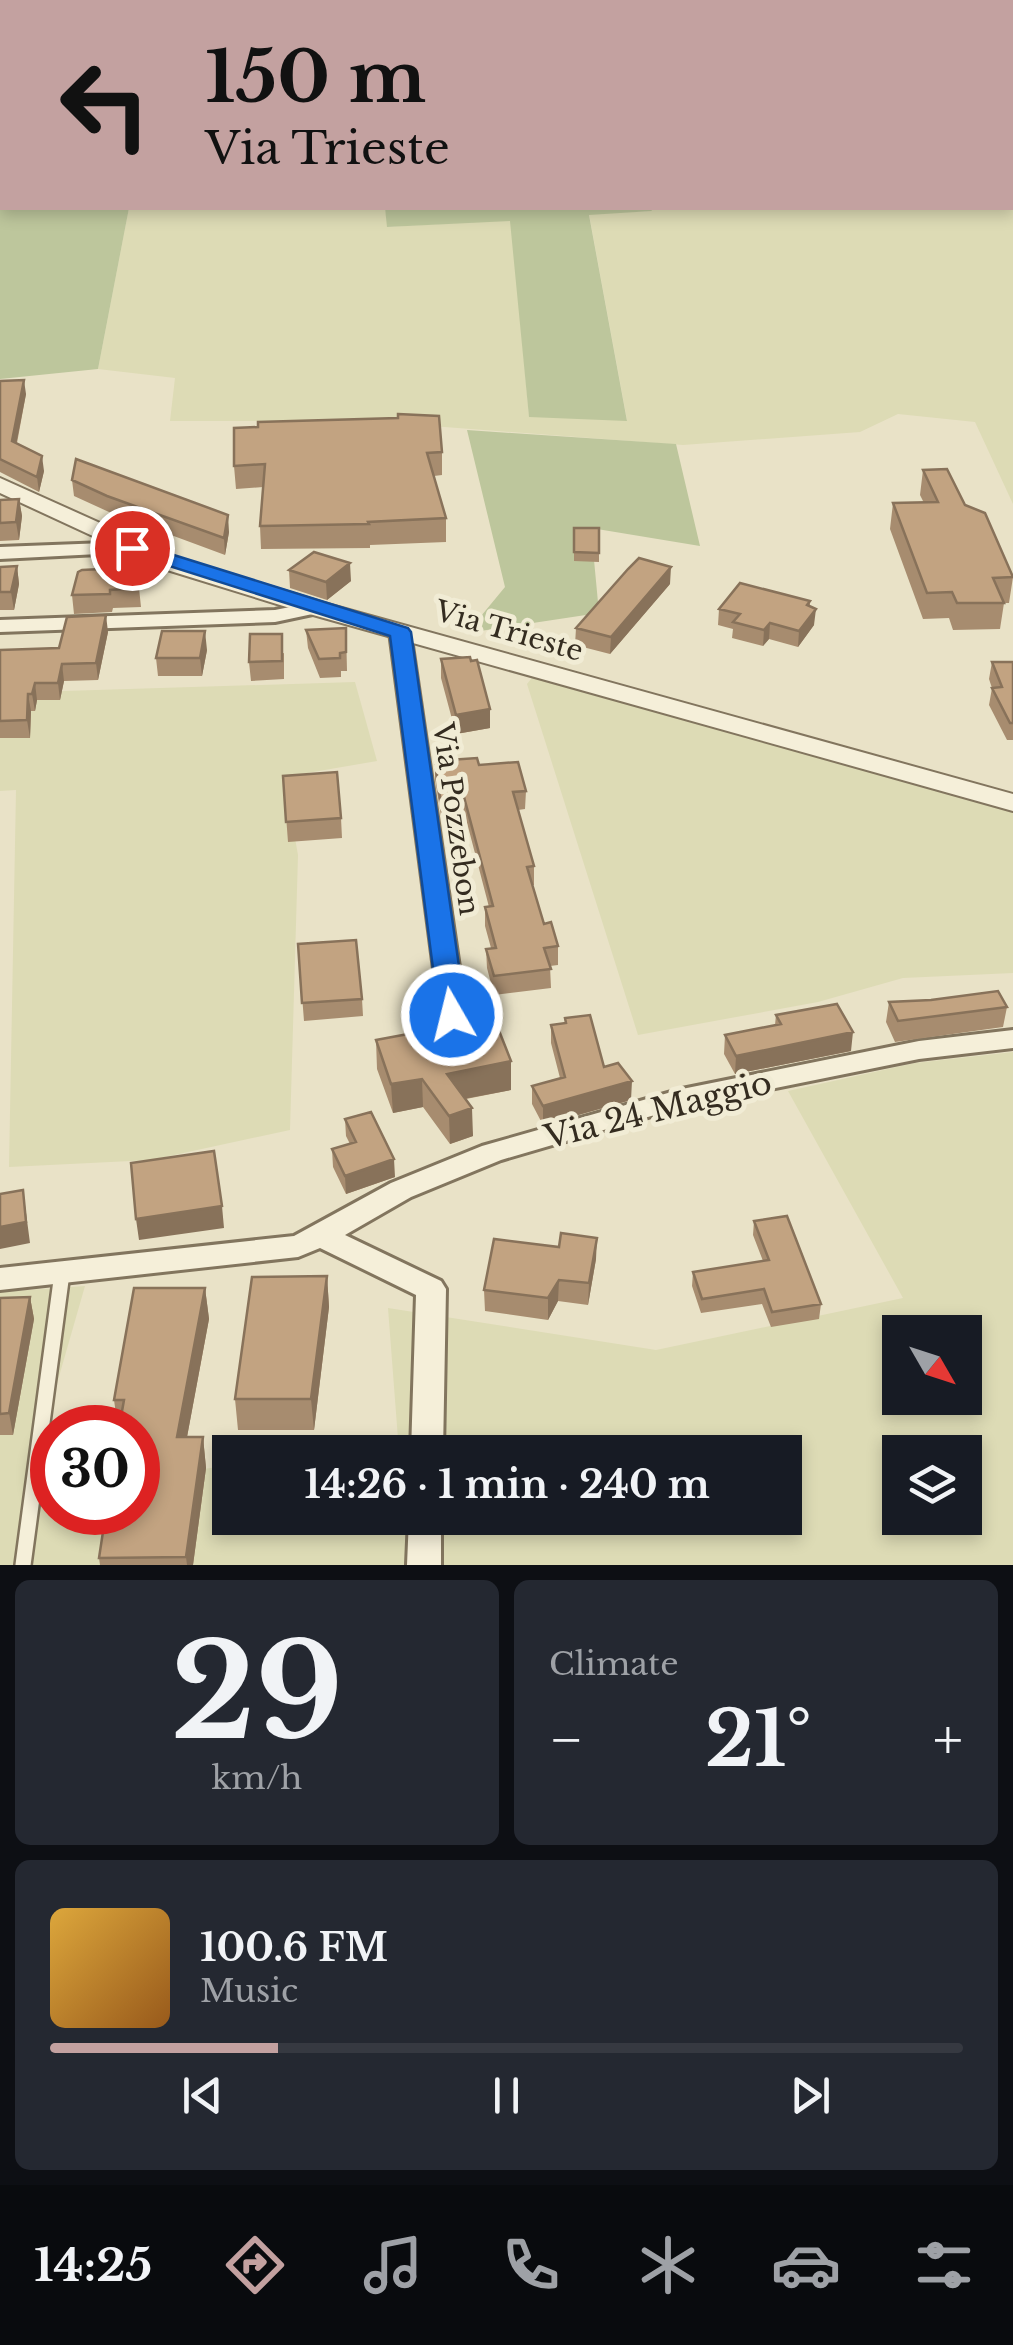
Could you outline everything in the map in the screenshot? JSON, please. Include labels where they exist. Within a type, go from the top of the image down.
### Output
[{"type":"street","name":"Via Trieste","points":[[0,486],[132,548],[315,608],[1013,802]]},
{"type":"street","points":[[0,553],[132,548]]},
{"type":"street","points":[[0,626],[276,616],[315,608]]},
{"type":"street","name":"Via Pozzebon","points":[[400,632],[452,1015]]},
{"type":"street","name":"Via 24 Maggio","points":[[0,1279],[298,1246],[401,1190],[492,1153],[644,1109],[920,1050],[1013,1039]]},
{"type":"street","points":[[320,1236],[431,1289],[427,1435]]},
{"type":"street","points":[[424,1565],[425,1535]]},
{"type":"lane","points":[[23,1565],[62,1273]]},
{"type":"shaded area","points":[[129,210],[385,210],[388,227],[511,220],[529,416],[627,420],[589,214],[1013,210],[1013,504],[975,422],[898,414],[860,432],[683,445],[366,421],[170,421],[175,378],[98,369]]},
{"type":"shaded area","points":[[535,674],[1013,805],[1013,973],[903,978],[818,1002],[638,1035],[527,684]]},
{"type":"shaded area","points":[[355,682],[377,761],[284,777],[298,855],[290,1130],[151,1160],[9,1167],[16,790],[0,791],[0,693]]},
{"type":"shaded area","points":[[1013,1052],[1013,1565],[0,1565],[0,1292],[85,1286],[51,1405],[30,1405],[30,1478],[25,1495],[30,1494],[30,1535],[160,1535],[160,1476],[212,1468],[212,1535],[802,1535],[802,1435],[398,1435],[388,1308],[656,1350],[903,1298],[788,1091],[915,1063]]},
{"type":"green space","points":[[0,210],[129,210],[98,369],[0,379]]},
{"type":"green space","points":[[385,210],[651,210],[589,215],[627,421],[529,417],[510,221],[387,227]]},
{"type":"green space","points":[[467,430],[676,444],[700,546],[591,528],[599,613],[467,633],[505,587]]},
{"type":"building","points":[[24,380],[12,441],[42,456],[37,477],[0,459],[0,381]]},
{"type":"building","points":[[398,414],[439,416],[442,452],[427,453],[446,518],[260,526],[265,464],[234,466],[234,428],[258,427],[258,422],[398,418]]},
{"type":"building","points":[[76,459],[228,515],[224,538],[72,480]]},
{"type":"building","points":[[947,469],[965,505],[985,513],[1013,577],[993,578],[1004,603],[957,603],[952,592],[927,593],[893,503],[938,502],[923,470]]},
{"type":"building","points":[[19,499],[16,522],[0,523],[0,500]]},
{"type":"building","points":[[574,528],[599,528],[599,553],[574,552]]},
{"type":"building","points":[[314,552],[350,563],[326,582],[289,570]]},
{"type":"building","points":[[639,558],[671,567],[611,637],[576,628],[628,569]]},
{"type":"building","points":[[17,566],[11,592],[0,592],[0,567]]},
{"type":"building","points":[[122,568],[139,588],[72,595],[78,572]]},
{"type":"building","points":[[740,583],[810,601],[807,605],[816,609],[799,631],[770,623],[764,630],[733,622],[740,614],[719,609]]},
{"type":"building","points":[[106,615],[96,663],[62,664],[58,683],[35,683],[32,694],[28,694],[27,720],[0,721],[0,650],[59,648],[67,617]]},
{"type":"building","points":[[346,628],[346,652],[340,653],[340,658],[319,659],[306,630]]},
{"type":"building","points":[[162,631],[205,631],[200,658],[156,658]]},
{"type":"building","points":[[250,634],[282,634],[282,661],[249,662]]},
{"type":"building","points":[[470,657],[471,661],[477,660],[490,709],[456,715],[441,659]]},
{"type":"building","points":[[992,662],[1013,662],[1013,723],[992,688],[1002,687]]},
{"type":"building","points":[[477,758],[479,765],[518,762],[526,791],[513,792],[534,866],[527,867],[544,924],[551,922],[558,946],[544,948],[551,969],[494,976],[486,949],[496,948],[485,907],[493,906],[464,797],[440,798],[435,761]]},
{"type":"building","points":[[337,772],[341,818],[286,822],[283,776]]},
{"type":"building","points":[[356,940],[362,999],[302,1003],[298,944]]},
{"type":"building","points":[[998,991],[1007,1007],[898,1021],[889,1002],[931,1000]]},
{"type":"building","points":[[837,1004],[853,1032],[736,1056],[725,1035],[781,1024],[776,1015]]},
{"type":"building","points":[[590,1015],[604,1067],[618,1063],[632,1081],[543,1106],[532,1086],[565,1077],[551,1025],[566,1023],[565,1018]]},
{"type":"building","points":[[494,1018],[511,1061],[447,1074],[472,1108],[449,1116],[422,1079],[391,1084],[376,1040]]},
{"type":"building","points":[[371,1112],[394,1159],[345,1176],[332,1149],[356,1142],[345,1119]]},
{"type":"building","points":[[214,1151],[222,1206],[136,1219],[131,1163]]},
{"type":"building","points":[[23,1190],[26,1222],[0,1227],[0,1194]]},
{"type":"building","points":[[787,1216],[821,1304],[772,1312],[764,1289],[702,1299],[693,1272],[769,1260],[754,1221]]},
{"type":"building","points":[[561,1233],[597,1238],[589,1283],[559,1280],[548,1298],[484,1290],[494,1239],[559,1247]]},
{"type":"building","points":[[327,1276],[311,1399],[235,1399],[252,1277]]},
{"type":"building","points":[[134,1288],[205,1288],[177,1437],[203,1437],[186,1557],[99,1558],[102,1535],[160,1535],[160,1405],[123,1405],[124,1400],[114,1400]]},
{"type":"building","points":[[30,1297],[9,1413],[0,1414],[0,1298]]},
{"type":"route","points":[[132,548],[172,564],[400,632],[452,1015]]}]
